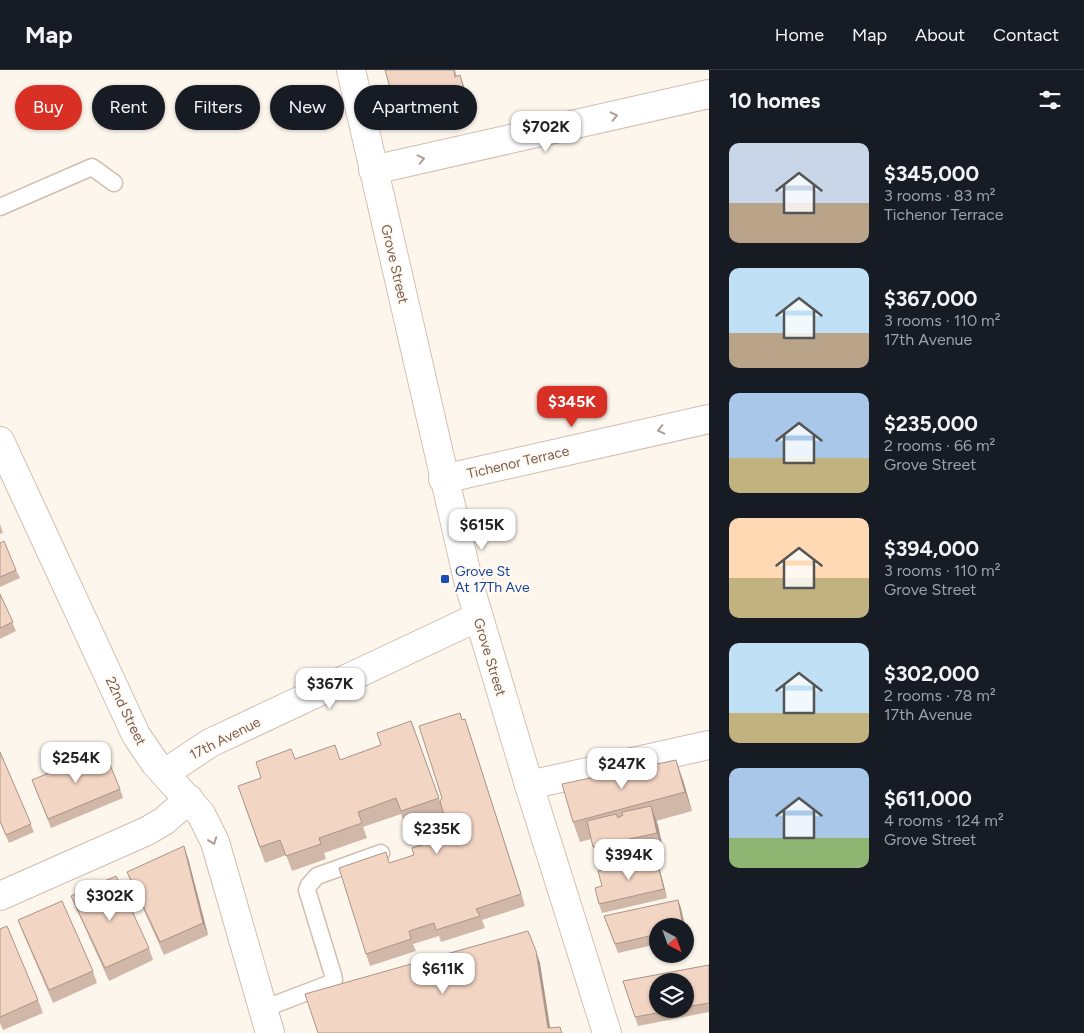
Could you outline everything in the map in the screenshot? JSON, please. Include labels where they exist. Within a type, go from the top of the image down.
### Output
[{"type":"street","name":"Grove Street","points":[[351,70],[468,584],[529,785],[608,1033]]},
{"type":"street","points":[[374,170],[709,94]]},
{"type":"street","name":"Tichenor Terrace","points":[[443,479],[709,419]]},
{"type":"street","name":"22nd Street","points":[[0,441],[136,735],[155,763],[189,799],[200,814],[214,842],[267,1021]]},
{"type":"street","name":"17th Avenue","points":[[164,773],[210,743],[478,616]]},
{"type":"street","points":[[529,785],[709,745]]},
{"type":"street","points":[[0,896],[147,831],[164,820],[189,799]]},
{"type":"lane","points":[[0,207],[92,167],[114,183]]},
{"type":"lane","points":[[267,1021],[334,980],[307,890],[309,885],[317,876],[381,853]]},
{"type":"building","points":[[385,70],[454,70],[455,77],[460,75],[463,85],[389,85]]},
{"type":"building","points":[[4,541],[16,570],[0,577],[0,543]]},
{"type":"building","points":[[0,594],[13,622],[0,628]]},
{"type":"building","points":[[460,713],[462,720],[465,719],[521,894],[476,909],[480,916],[436,930],[434,923],[409,931],[411,939],[366,954],[339,868],[386,852],[389,863],[414,855],[412,848],[450,836],[440,801],[442,798],[419,726]]},
{"type":"building","points":[[411,721],[439,798],[401,811],[396,798],[358,812],[362,823],[319,838],[321,844],[286,856],[280,840],[260,847],[238,786],[261,778],[256,762],[291,749],[295,759],[335,745],[340,760],[381,745],[377,733]]},
{"type":"building","points":[[104,750],[120,789],[48,819],[32,780]]},
{"type":"building","points":[[0,752],[31,824],[6,835],[0,821]]},
{"type":"building","points":[[676,760],[685,792],[573,822],[562,784]]},
{"type":"building","points":[[651,806],[657,833],[593,847],[587,821],[616,814],[618,818],[623,815],[622,812]]},
{"type":"building","points":[[184,846],[203,923],[160,942],[127,872]]},
{"type":"building","points":[[656,858],[664,889],[599,904],[595,888],[602,886],[598,871]]},
{"type":"building","points":[[116,876],[149,948],[105,968],[71,896]]},
{"type":"building","points":[[678,900],[681,918],[649,918],[649,936],[615,944],[604,916]]},
{"type":"building","points":[[62,901],[93,971],[49,990],[18,920]]},
{"type":"building","points":[[7,926],[38,1000],[0,1017],[0,929]]},
{"type":"building","points":[[528,931],[536,951],[548,1028],[560,1027],[562,1033],[318,1033],[305,994]]},
{"type":"building","points":[[709,965],[709,1003],[694,1006],[694,973],[666,973]]},
{"type":"building","points":[[649,976],[649,1014],[635,1017],[623,981]]},
{"type":"place","name":"Grove St At 17Th Ave","points":[[445,579]]}]
